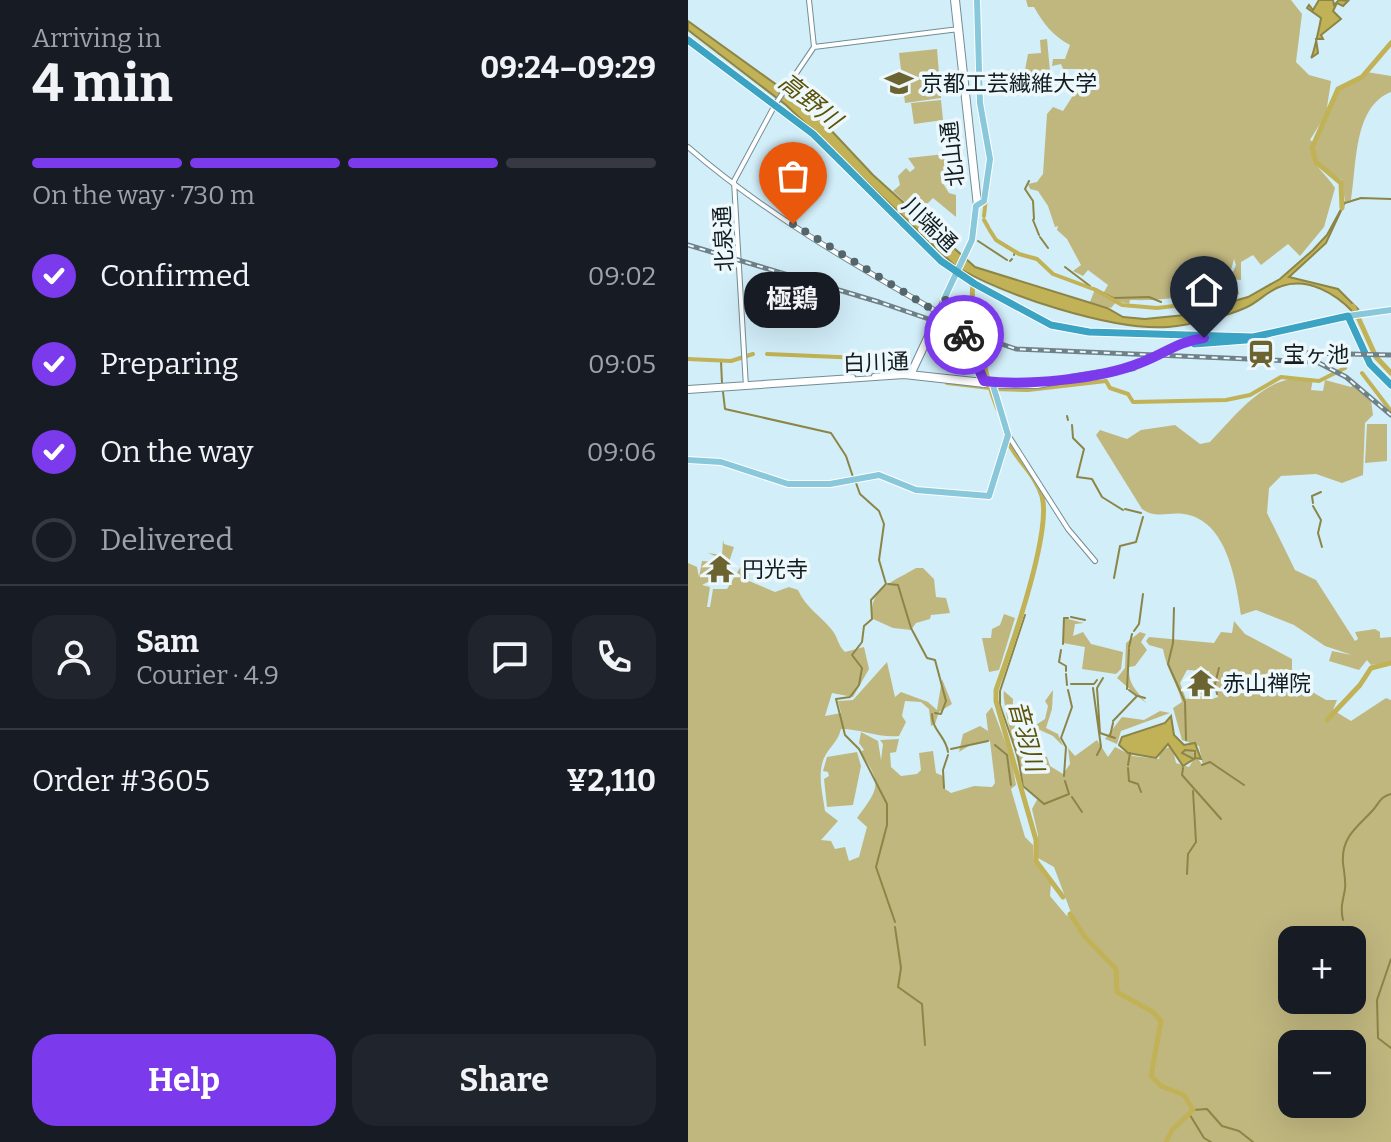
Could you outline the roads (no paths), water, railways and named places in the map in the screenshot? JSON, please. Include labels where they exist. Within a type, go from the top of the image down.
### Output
[{"type":"highway","name":"川端通","points":[[688,40],[777,102],[824,143],[941,261],[972,283],[1059,328],[1193,340],[1253,338]]},
{"type":"highway","name":"白川通","points":[[1253,338],[1351,317]]},
{"type":"highway","points":[[1351,317],[1370,364],[1391,385]]},
{"type":"main road","points":[[977,0],[980,103],[990,159],[984,201],[977,205]]},
{"type":"main road","name":"北山通","points":[[946,300],[972,240],[977,205]]},
{"type":"main road","points":[[688,460],[721,462],[788,484],[885,475],[916,490],[989,496],[1007,437],[988,383],[972,361],[955,306],[946,300]]},
{"type":"main road","name":"白川通","points":[[1351,317],[1391,312]]},
{"type":"street","points":[[809,0],[814,47],[958,29]]},
{"type":"street","name":"北山通","points":[[955,0],[977,205]]},
{"type":"street","name":"北泉通","points":[[746,385],[734,186],[777,102],[814,47]]},
{"type":"street","points":[[688,147],[734,186],[939,313]]},
{"type":"street","name":"北山通","points":[[911,374],[946,300]]},
{"type":"street","name":"白川通","points":[[688,389],[911,374],[988,383],[1035,383],[1134,367],[1182,343],[1204,339],[1253,338]]},
{"type":"street","points":[[1007,437],[1068,529],[1095,561]]},
{"type":"waterway","points":[[1342,208],[1341,183],[1316,162],[1312,148],[1338,89],[1362,77],[1391,43]]},
{"type":"waterway","points":[[1029,181],[1025,189],[1033,201],[1034,219]]},
{"type":"waterway","points":[[984,216],[986,198]]},
{"type":"waterway","points":[[1345,203],[1361,198],[1391,199]]},
{"type":"waterway","points":[[984,220],[988,227]]},
{"type":"waterway","points":[[1033,220],[1039,235]]},
{"type":"waterway","points":[[989,229],[996,240],[1019,254],[1037,259],[1053,274],[1096,290],[1122,305],[1157,308],[1208,302],[1237,293]]},
{"type":"waterway","points":[[1040,237],[1048,248]]},
{"type":"waterway","points":[[978,241],[1007,260]]},
{"type":"waterway","points":[[1065,267],[1090,286]]},
{"type":"waterway","name":"音羽川","points":[[973,283],[980,346],[998,409]]},
{"type":"waterway","points":[[1093,288],[1113,298],[1149,297],[1161,302]]},
{"type":"waterway","name":"高野川","points":[[1353,306],[1376,357],[1391,373]]},
{"type":"waterway","points":[[688,359],[731,361],[753,354]]},
{"type":"waterway","points":[[767,354],[861,358],[895,370]]},
{"type":"waterway","points":[[721,361],[722,383]]},
{"type":"waterway","points":[[995,389],[1028,390],[1106,381],[1110,388],[1128,394],[1133,402],[1226,400],[1250,395],[1281,377],[1319,381],[1345,368]]},
{"type":"waterway","points":[[1362,373],[1391,411]]},
{"type":"waterway","points":[[947,383],[990,388]]},
{"type":"waterway","points":[[723,392],[725,409],[831,433],[846,456],[853,477]]},
{"type":"waterway","points":[[1067,416],[1068,420]]},
{"type":"waterway","points":[[1072,425],[1073,438],[1084,449],[1077,477],[1092,479],[1102,497],[1123,510]]},
{"type":"waterway","name":"音羽川","points":[[1006,437],[1039,488],[1043,513],[1036,563],[996,690],[996,701],[1036,840],[1036,861],[1063,897]]},
{"type":"waterway","points":[[856,483],[860,494],[879,511],[884,524],[879,560],[886,584],[871,600],[872,619],[864,626],[862,642],[852,655],[862,668],[859,685],[850,697],[836,699],[845,735],[859,749],[887,804],[887,825],[876,867],[895,922]]},
{"type":"waterway","points":[[1313,503],[1312,496],[1321,492]]},
{"type":"waterway","points":[[1313,506],[1321,520],[1318,533],[1322,547]]},
{"type":"waterway","points":[[1125,509],[1141,513]]},
{"type":"waterway","points":[[1114,578],[1120,546],[1136,542],[1143,517]]},
{"type":"waterway","points":[[888,584],[898,585],[911,628],[927,658],[935,660],[946,701],[941,714],[935,713]]},
{"type":"waterway","points":[[1134,631],[1139,624],[1143,594]]},
{"type":"waterway","points":[[1174,608],[1173,643],[1168,664],[1185,702],[1186,740]]},
{"type":"waterway","name":"音羽川","points":[[1025,615],[1000,691],[1000,705],[1018,757],[1023,786],[1044,804],[1069,794],[1065,781]]},
{"type":"waterway","points":[[1071,617],[1085,620]]},
{"type":"waterway","points":[[1063,644],[1064,618],[1068,618]]},
{"type":"waterway","points":[[1129,647],[1132,634]]},
{"type":"waterway","points":[[1127,689],[1129,649]]},
{"type":"waterway","points":[[1061,650],[1059,662],[1066,666],[1066,671]]},
{"type":"waterway","points":[[1327,720],[1360,685],[1371,668],[1391,663]]},
{"type":"waterway","points":[[1217,694],[1215,684],[1219,668]]},
{"type":"waterway","points":[[1066,674],[1067,685]]},
{"type":"waterway","points":[[1103,678],[1097,688],[1100,733],[1115,738]]},
{"type":"waterway","points":[[1071,684],[1094,684],[1097,680]]},
{"type":"waterway","points":[[1093,688],[1101,747],[1097,755]]},
{"type":"waterway","points":[[1064,776],[1066,747],[1061,738],[1072,707],[1068,690]]},
{"type":"waterway","points":[[1113,721],[1137,696],[1129,690]]},
{"type":"waterway","points":[[1138,696],[1145,698]]},
{"type":"waterway","points":[[932,714],[934,725],[948,752]]},
{"type":"waterway","points":[[1110,736],[1113,723]]},
{"type":"waterway","points":[[951,749],[988,741]]},
{"type":"waterway","points":[[995,745],[1007,755],[1011,785]]},
{"type":"waterway","points":[[1128,765],[1130,753]]},
{"type":"waterway","points":[[944,788],[943,770],[948,755]]},
{"type":"waterway","points":[[1202,765],[1210,762],[1244,785]]},
{"type":"waterway","points":[[1128,768],[1129,781],[1138,784],[1141,792]]},
{"type":"waterway","points":[[1183,768],[1182,775],[1221,819]]},
{"type":"waterway","points":[[1187,874],[1188,854],[1196,842],[1193,791]]},
{"type":"waterway","points":[[1343,920],[1345,846],[1380,800],[1391,794]]},
{"type":"waterway","points":[[1072,797],[1082,812]]},
{"type":"waterway","name":"音羽川","points":[[1070,914],[1085,937],[1116,969],[1117,992],[1153,1012],[1161,1021],[1151,1076],[1161,1086],[1184,1095],[1193,1110],[1172,1130],[1166,1142]]},
{"type":"waterway","points":[[895,927],[901,968],[898,987],[922,1004],[925,1045]]},
{"type":"waterway","points":[[1391,959],[1377,1000],[1378,1038],[1391,1048]]},
{"type":"waterway","points":[[1193,1110],[1207,1109],[1222,1126],[1239,1131],[1253,1142]]},
{"type":"waterway","points":[[1190,1115],[1204,1138],[1211,1142]]},
{"type":"railway","points":[[688,245],[879,302],[1016,349],[1317,362],[1346,377],[1391,415]]},
{"type":"railway","points":[[1307,353],[1391,355]]},
{"type":"place","name":"京都工芸繊維大学","points":[[899,83]]},
{"type":"place","name":"極鶏","points":[[793,224]]},
{"type":"place","name":"宝ヶ池","points":[[1261,354]]},
{"type":"place","name":"円光寺","points":[[720,569]]},
{"type":"place","name":"赤山禅院","points":[[1201,683]]}]
